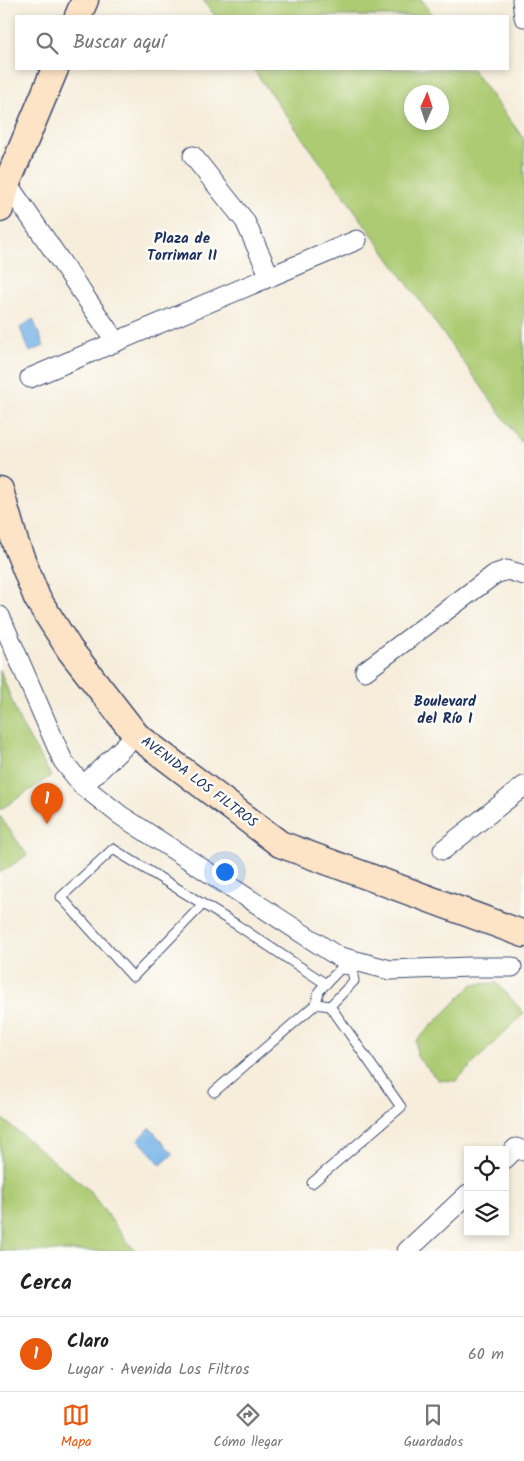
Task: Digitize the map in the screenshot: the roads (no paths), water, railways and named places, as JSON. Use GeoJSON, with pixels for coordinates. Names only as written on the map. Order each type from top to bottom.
{"type":"FeatureCollection","features":[{"type":"Feature","properties":{"kind":"main road"},"geometry":{"type":"LineString","coordinates":[[78,15],[85,0]]}},
{"type":"Feature","properties":{"kind":"main road"},"geometry":{"type":"LineString","coordinates":[[0,209],[7,183],[55,70]]}},
{"type":"Feature","properties":{"kind":"main road","name":"AVENIDA LOS FILTROS"},"geometry":{"type":"LineString","coordinates":[[0,490],[15,542],[37,598],[70,650],[136,734],[280,844],[524,934]]}},
{"type":"Feature","properties":{"kind":"street"},"geometry":{"type":"LineString","coordinates":[[522,0],[524,17]]}},
{"type":"Feature","properties":{"kind":"street"},"geometry":{"type":"LineString","coordinates":[[193,156],[246,221],[270,277]]}},
{"type":"Feature","properties":{"kind":"street"},"geometry":{"type":"LineString","coordinates":[[7,183],[116,342]]}},
{"type":"Feature","properties":{"kind":"street"},"geometry":{"type":"LineString","coordinates":[[30,378],[357,240]]}},
{"type":"Feature","properties":{"kind":"street"},"geometry":{"type":"LineString","coordinates":[[364,671],[495,574],[506,570],[524,575]]}},
{"type":"Feature","properties":{"kind":"street"},"geometry":{"type":"LineString","coordinates":[[0,616],[63,760],[83,786],[120,814],[355,966],[390,970],[470,966],[512,967]]}},
{"type":"Feature","properties":{"kind":"street"},"geometry":{"type":"LineString","coordinates":[[83,786],[136,734]]}},
{"type":"Feature","properties":{"kind":"street"},"geometry":{"type":"LineString","coordinates":[[444,850],[524,786]]}},
{"type":"Feature","properties":{"kind":"street"},"geometry":{"type":"LineString","coordinates":[[509,1155],[516,1148],[524,1151]]}},
{"type":"Feature","properties":{"kind":"street"},"geometry":{"type":"LineString","coordinates":[[407,1251],[464,1198]]}},
{"type":"Feature","properties":{"kind":"lane"},"geometry":{"type":"LineString","coordinates":[[202,905],[133,977],[61,897],[114,850],[237,925],[326,984]]}},
{"type":"Feature","properties":{"kind":"lane"},"geometry":{"type":"LineString","coordinates":[[214,1092],[316,1004],[319,992],[340,969],[355,966],[354,981],[330,1006]]}},
{"type":"Feature","properties":{"kind":"lane"},"geometry":{"type":"LineString","coordinates":[[312,1183],[401,1107],[330,1006],[316,1004]]}},
{"type":"Feature","properties":{"kind":"water"},"geometry":{"type":"Polygon","coordinates":[[[33,319],[44,346],[30,352],[20,328],[33,319]]]}},
{"type":"Feature","properties":{"kind":"water"},"geometry":{"type":"Polygon","coordinates":[[[150,1128],[173,1154],[161,1165],[138,1139],[150,1128]]]}},
{"type":"Feature","properties":{"kind":"place","name":"Claro"},"geometry":{"type":"Point","coordinates":[47,824]}},
{"type":"Feature","properties":{"kind":"district","name":"Plaza de Torrimar II"},"geometry":{"type":"Point","coordinates":[182,248]}},
{"type":"Feature","properties":{"kind":"district","name":"Boulevard del Río I"},"geometry":{"type":"Point","coordinates":[445,710]}}]}
